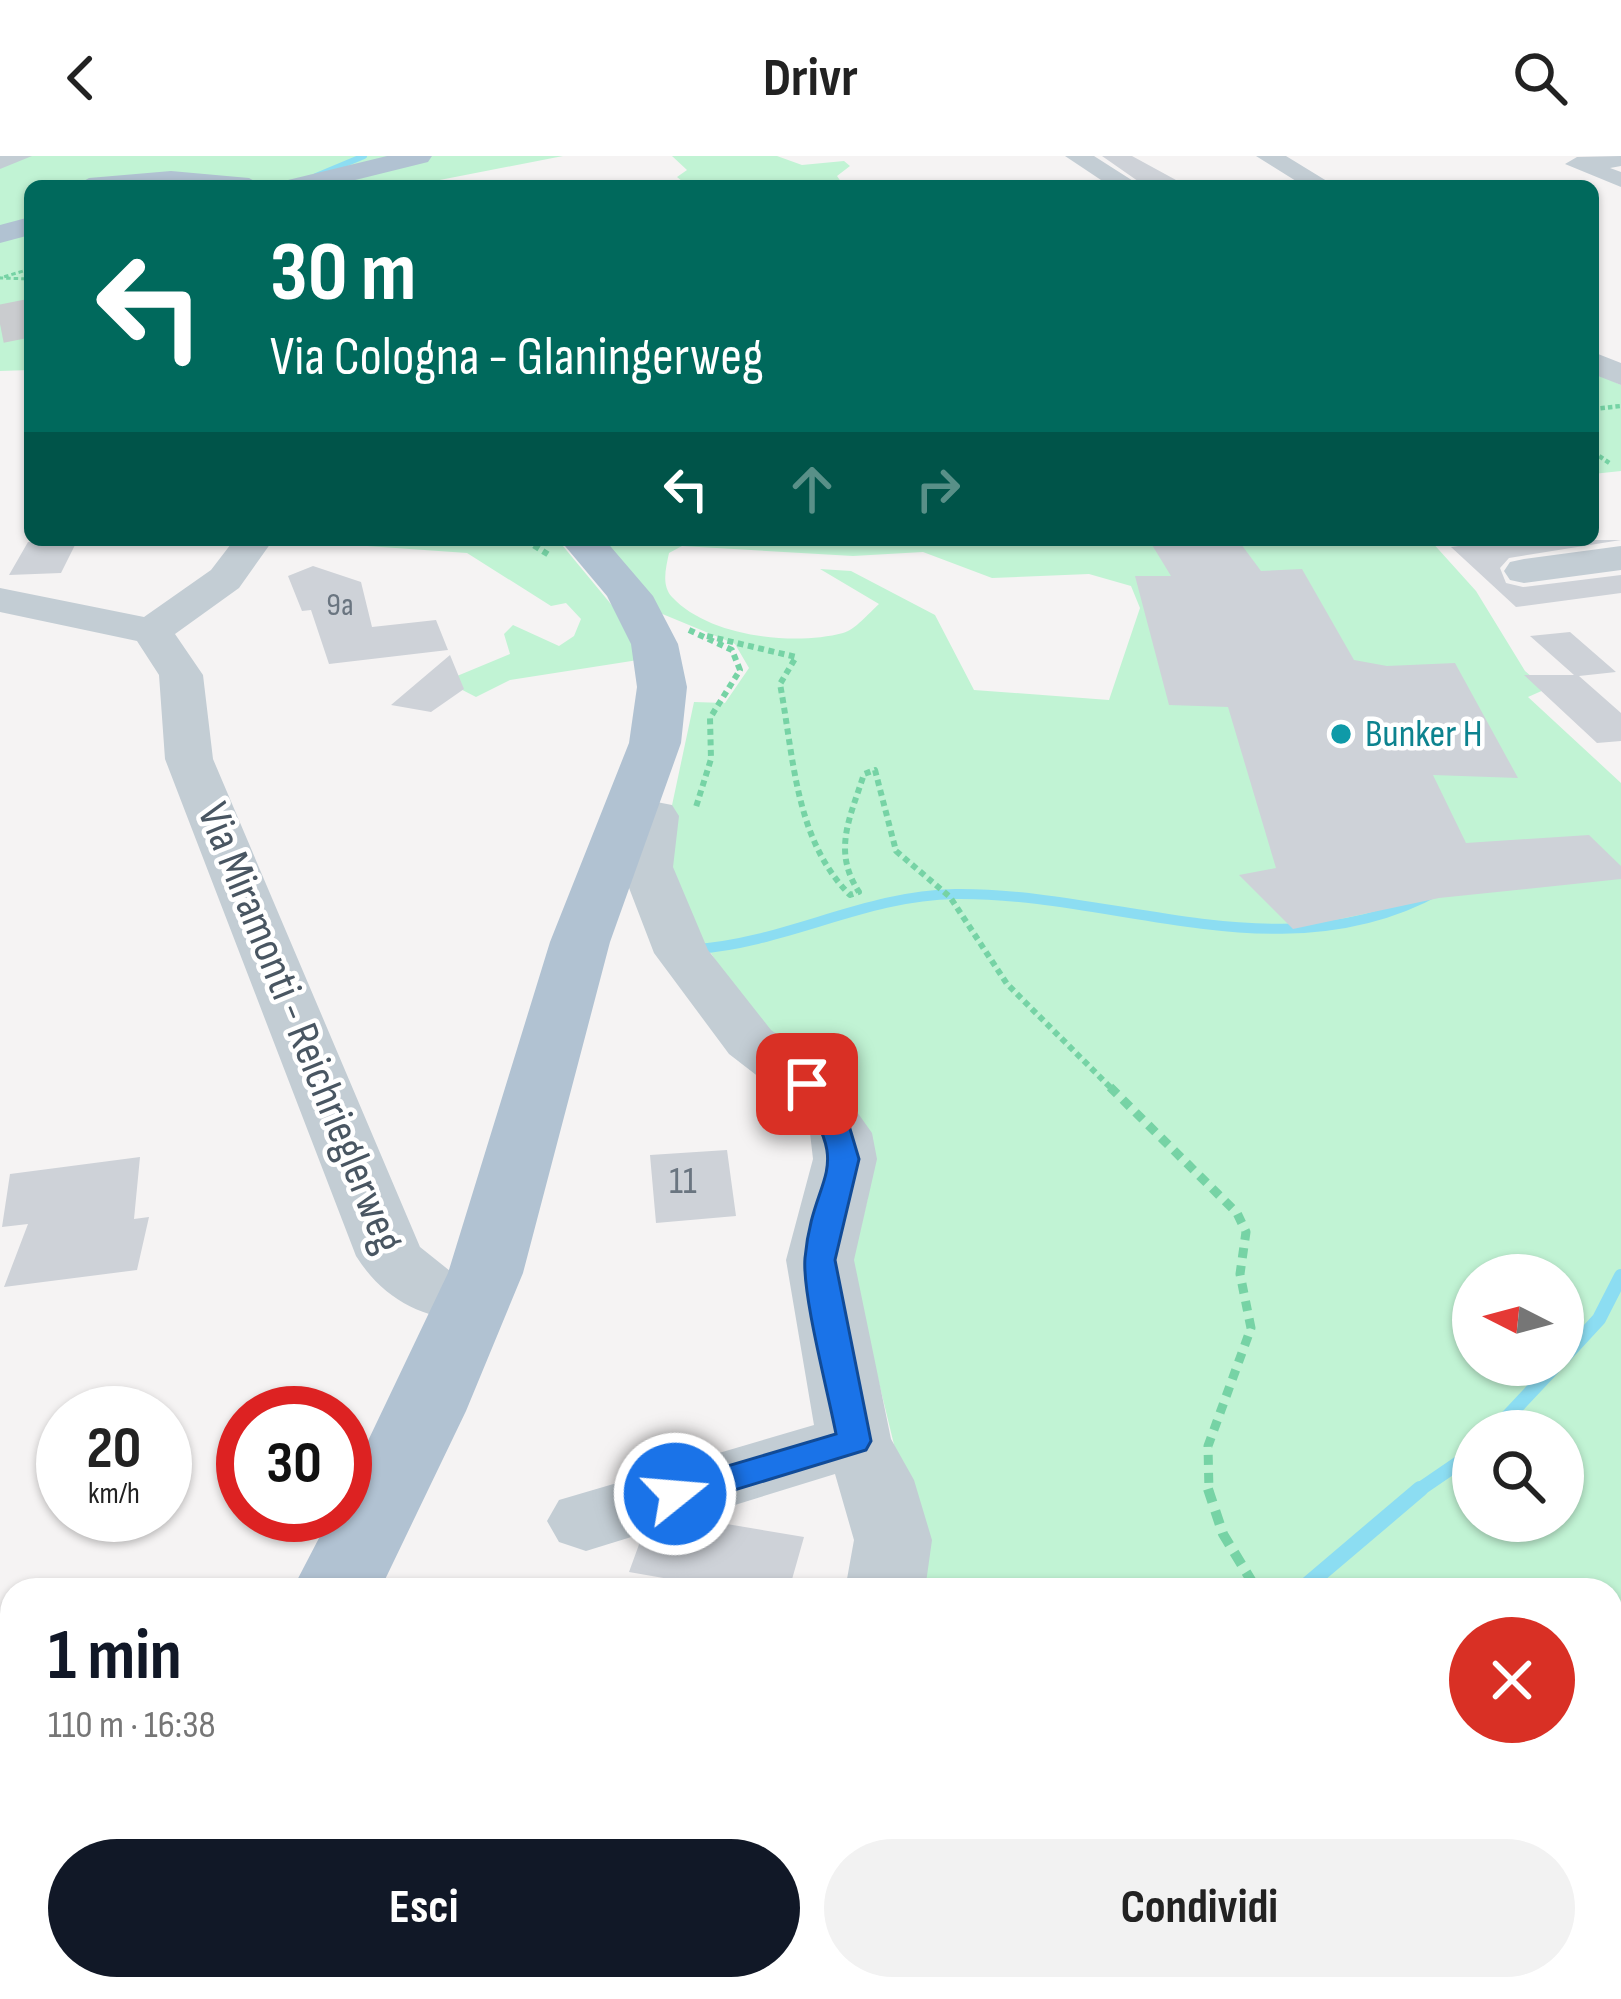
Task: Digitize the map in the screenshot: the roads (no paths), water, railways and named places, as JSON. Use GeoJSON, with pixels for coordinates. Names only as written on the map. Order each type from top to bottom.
{"type":"FeatureCollection","features":[{"type":"Feature","properties":{"kind":"main road"},"geometry":{"type":"LineString","coordinates":[[322,180],[419,156]]}},
{"type":"Feature","properties":{"kind":"main road"},"geometry":{"type":"LineString","coordinates":[[342,1578],[476,1297],[524,1154],[593,902],[653,752],[662,691],[660,660],[622,582],[567,549]]}},
{"type":"Feature","properties":{"kind":"street"},"geometry":{"type":"LineString","coordinates":[[0,162],[20,156]]}},
{"type":"Feature","properties":{"kind":"street"},"geometry":{"type":"LineString","coordinates":[[1077,156],[1118,180]]}},
{"type":"Feature","properties":{"kind":"street"},"geometry":{"type":"LineString","coordinates":[[1268,156],[1311,180]]}},
{"type":"Feature","properties":{"kind":"street"},"geometry":{"type":"LineString","coordinates":[[1621,159],[1577,164],[1621,180]]}},
{"type":"Feature","properties":{"kind":"street"},"geometry":{"type":"LineString","coordinates":[[0,600],[152,631],[225,579],[250,546]]}},
{"type":"Feature","properties":{"kind":"street"},"geometry":{"type":"LineString","coordinates":[[1524,571],[1621,558]]}},
{"type":"Feature","properties":{"kind":"street","name":"Via Miramonti - Reichrieglerweg"},"geometry":{"type":"LineString","coordinates":[[152,631],[181,675],[189,758],[389,1256],[413,1285],[430,1293],[476,1297]]}},
{"type":"Feature","properties":{"kind":"street"},"geometry":{"type":"LineString","coordinates":[[631,812],[654,816],[647,867],[682,953],[750,1042],[819,1097],[841,1133],[845,1159],[820,1260],[854,1441],[876,1480],[893,1540],[887,1578]]}},
{"type":"Feature","properties":{"kind":"street"},"geometry":{"type":"LineString","coordinates":[[586,1521],[854,1441]]}},
{"type":"Feature","properties":{"kind":"waterway"},"geometry":{"type":"LineString","coordinates":[[316,176],[364,156]]}},
{"type":"Feature","properties":{"kind":"waterway"},"geometry":{"type":"LineString","coordinates":[[696,949],[762,938],[922,896],[1016,897],[1261,929],[1321,927],[1381,915],[1439,890]]}},
{"type":"Feature","properties":{"kind":"waterway"},"geometry":{"type":"LineString","coordinates":[[1584,1335],[1599,1319],[1621,1276]]}},
{"type":"Feature","properties":{"kind":"waterway"},"geometry":{"type":"LineString","coordinates":[[1514,1410],[1536,1386]]}},
{"type":"Feature","properties":{"kind":"waterway"},"geometry":{"type":"LineString","coordinates":[[1418,1490],[1452,1467]]}},
{"type":"Feature","properties":{"kind":"waterway"},"geometry":{"type":"LineString","coordinates":[[1315,1578],[1418,1490]]}},
{"type":"Feature","properties":{"kind":"tunnel"},"geometry":{"type":"LineString","coordinates":[[0,324],[24,319]]}},
{"type":"Feature","properties":{"kind":"place","name":"Bunker H"},"geometry":{"type":"Point","coordinates":[1341,734]}}]}
